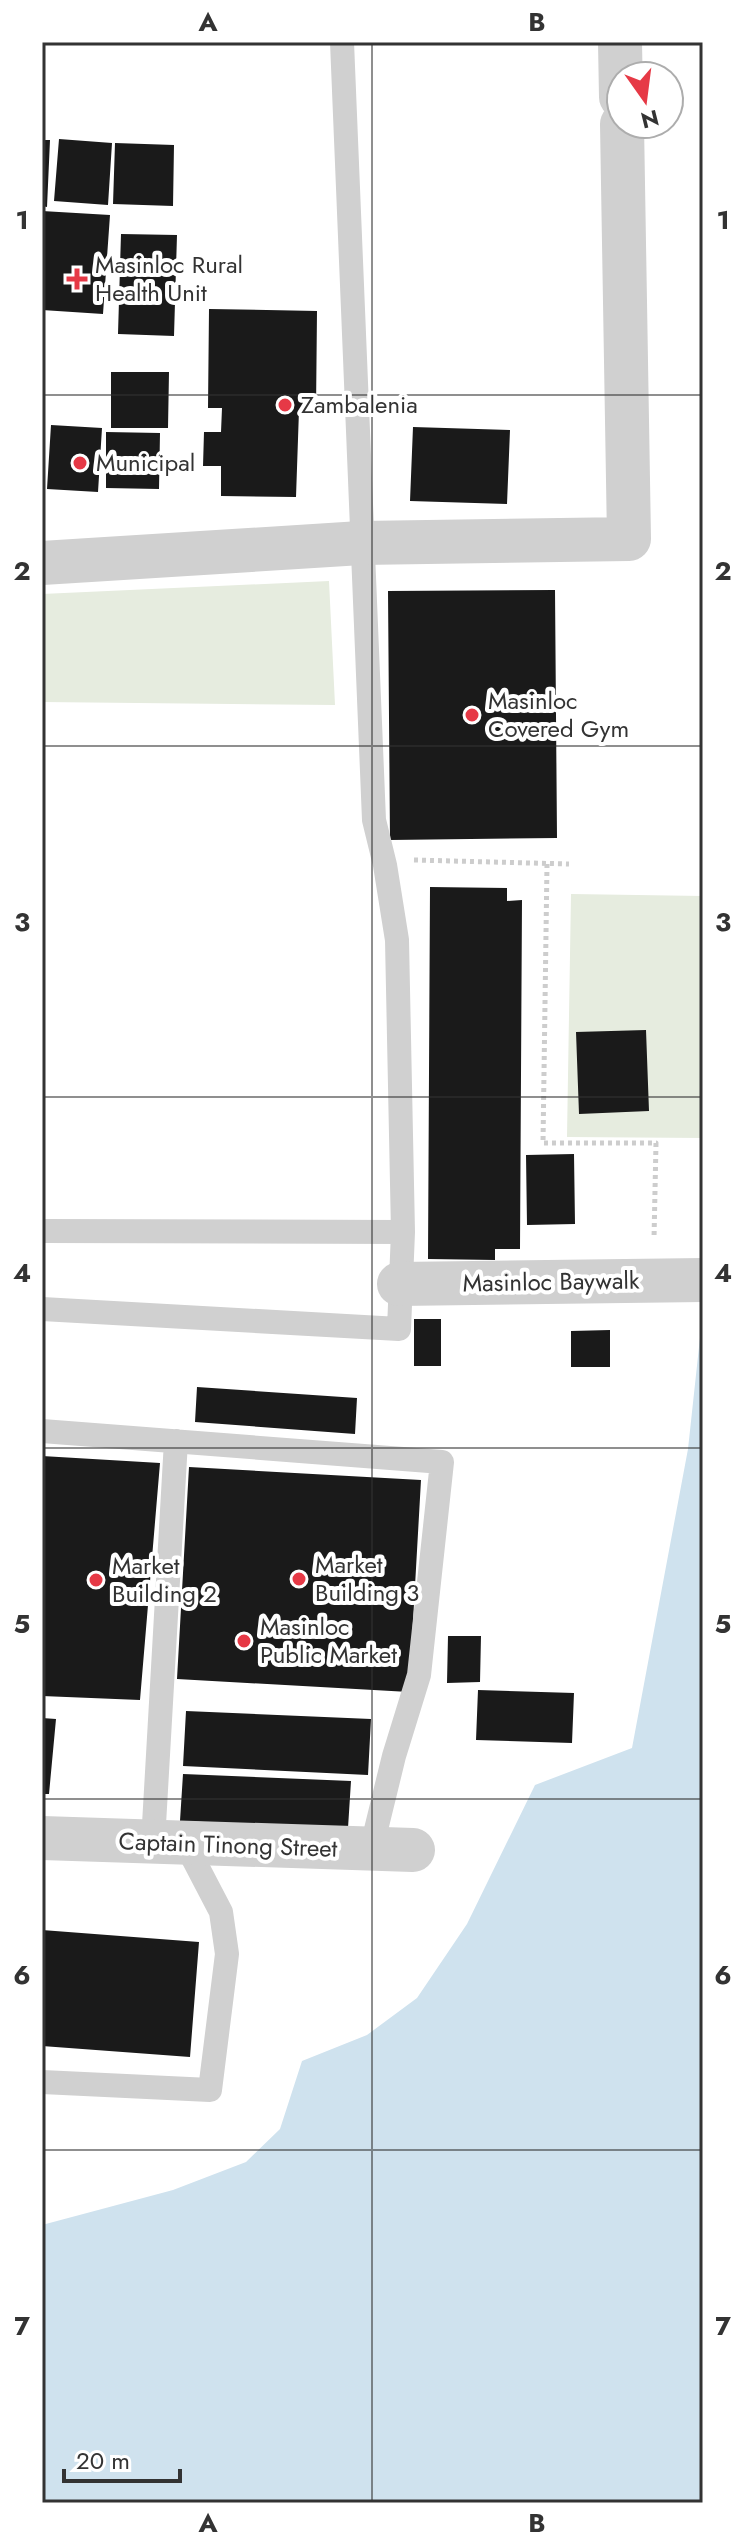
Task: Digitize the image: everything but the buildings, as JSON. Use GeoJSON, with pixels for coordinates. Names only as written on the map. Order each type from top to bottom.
{"type":"FeatureCollection","features":[{"type":"Feature","properties":{"kind":"street"},"geometry":{"type":"LineString","coordinates":[[42,563],[361,543],[629,539],[622,140]]}},
{"type":"Feature","properties":{"kind":"street","name":"Masinloc Baywalk"},"geometry":{"type":"LineString","coordinates":[[399,1284],[703,1280]]}},
{"type":"Feature","properties":{"kind":"street","name":"Captain Tinong Street"},"geometry":{"type":"LineString","coordinates":[[42,1838],[392,1850]]}},
{"type":"Feature","properties":{"kind":"lane"},"geometry":{"type":"LineString","coordinates":[[42,1309],[399,1329],[403,1232],[397,940],[374,820],[342,42]]}},
{"type":"Feature","properties":{"kind":"lane"},"geometry":{"type":"LineString","coordinates":[[42,1231],[403,1232]]}},
{"type":"Feature","properties":{"kind":"lane"},"geometry":{"type":"LineString","coordinates":[[42,1431],[442,1462],[419,1675],[394,1756],[392,1850]]}},
{"type":"Feature","properties":{"kind":"lane"},"geometry":{"type":"LineString","coordinates":[[42,2082],[210,2090],[227,1954],[221,1912],[169,1842],[176,1441]]}},
{"type":"Feature","properties":{"kind":"path"},"geometry":{"type":"LineString","coordinates":[[384,860],[569,864]]}},
{"type":"Feature","properties":{"kind":"path"},"geometry":{"type":"LineString","coordinates":[[547,864],[543,1143],[656,1143],[653,1280]]}},
{"type":"Feature","properties":{"kind":"shaded area"},"geometry":{"type":"Polygon","coordinates":[[[329,581],[335,705],[42,702],[42,594],[329,581]]]}},
{"type":"Feature","properties":{"kind":"shaded area"},"geometry":{"type":"Polygon","coordinates":[[[571,894],[703,896],[703,1138],[567,1137],[571,894]]]}},
{"type":"Feature","properties":{"kind":"water"},"geometry":{"type":"Polygon","coordinates":[[[703,1310],[703,2503],[42,2503],[42,2225],[173,2190],[246,2162],[280,2129],[302,2061],[367,2035],[417,1998],[467,1924],[535,1785],[632,1748],[688,1449],[703,1310]]]}},
{"type":"Feature","properties":{"kind":"place","name":"Masinloc Rural Health Unit"},"geometry":{"type":"Point","coordinates":[77,279]}},
{"type":"Feature","properties":{"kind":"place","name":"Zambalenia"},"geometry":{"type":"Point","coordinates":[285,405]}},
{"type":"Feature","properties":{"kind":"place","name":"Municipal"},"geometry":{"type":"Point","coordinates":[80,463]}},
{"type":"Feature","properties":{"kind":"place","name":"Masinloc Covered Gym"},"geometry":{"type":"Point","coordinates":[472,715]}},
{"type":"Feature","properties":{"kind":"place","name":"Market Building 3"},"geometry":{"type":"Point","coordinates":[299,1579]}},
{"type":"Feature","properties":{"kind":"place","name":"Market Building 2"},"geometry":{"type":"Point","coordinates":[96,1580]}},
{"type":"Feature","properties":{"kind":"place","name":"Masinloc Public Market"},"geometry":{"type":"Point","coordinates":[244,1641]}}]}
